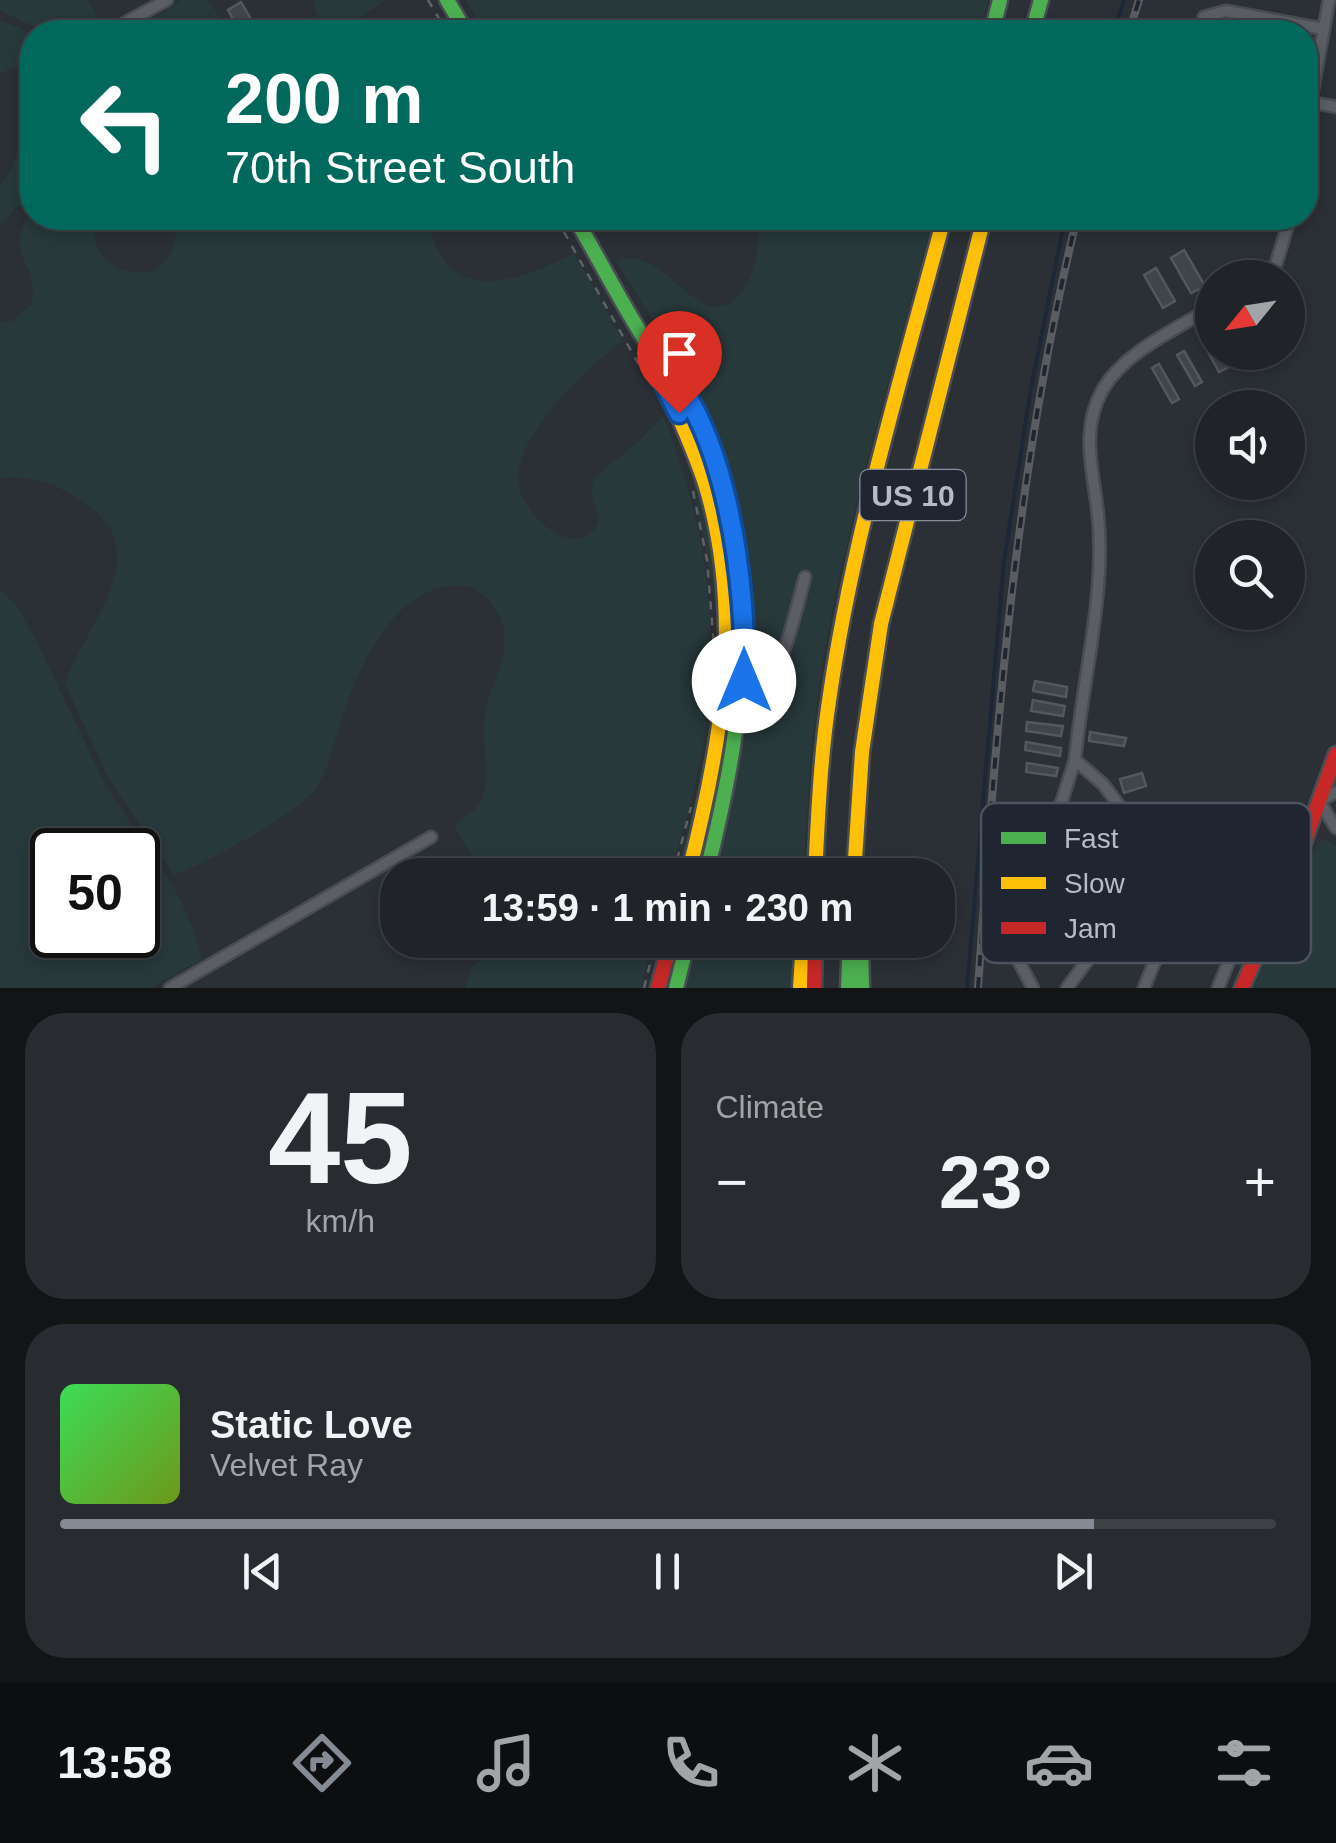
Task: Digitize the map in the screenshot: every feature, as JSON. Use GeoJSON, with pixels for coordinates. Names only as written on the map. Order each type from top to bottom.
{"type":"FeatureCollection","features":[{"type":"Feature","properties":{"kind":"main road"},"geometry":{"type":"LineString","coordinates":[[582,230],[658,359],[674,374],[718,474],[732,525],[744,614],[743,707],[732,776],[710,858]]}},
{"type":"Feature","properties":{"kind":"main road","name":"US 10"},"geometry":{"type":"LineString","coordinates":[[815,858],[822,748],[840,633],[941,230]]}},
{"type":"Feature","properties":{"kind":"main road","name":"US 10"},"geometry":{"type":"LineString","coordinates":[[858,858],[860,776],[884,611],[981,230]]}},
{"type":"Feature","properties":{"kind":"main road"},"geometry":{"type":"LineString","coordinates":[[658,359],[707,492],[727,614],[721,740],[692,858]]}},
{"type":"Feature","properties":{"kind":"main road"},"geometry":{"type":"LineString","coordinates":[[1311,821],[1336,754]]}},
{"type":"Feature","properties":{"kind":"main road"},"geometry":{"type":"LineString","coordinates":[[658,988],[666,958]]}},
{"type":"Feature","properties":{"kind":"main road"},"geometry":{"type":"LineString","coordinates":[[676,988],[684,958]]}},
{"type":"Feature","properties":{"kind":"main road"},"geometry":{"type":"LineString","coordinates":[[800,988],[802,958]]}},
{"type":"Feature","properties":{"kind":"main road"},"geometry":{"type":"LineString","coordinates":[[814,988],[815,958]]}},
{"type":"Feature","properties":{"kind":"main road"},"geometry":{"type":"LineString","coordinates":[[848,988],[849,958]]}},
{"type":"Feature","properties":{"kind":"main road"},"geometry":{"type":"LineString","coordinates":[[861,958],[862,988]]}},
{"type":"Feature","properties":{"kind":"main road"},"geometry":{"type":"LineString","coordinates":[[1242,988],[1254,963]]}},
{"type":"Feature","properties":{"kind":"street"},"geometry":{"type":"LineString","coordinates":[[130,20],[167,0]]}},
{"type":"Feature","properties":{"kind":"street"},"geometry":{"type":"LineString","coordinates":[[1318,63],[1330,0]]}},
{"type":"Feature","properties":{"kind":"street"},"geometry":{"type":"LineString","coordinates":[[1204,17],[1226,11],[1275,20]]}},
{"type":"Feature","properties":{"kind":"street"},"geometry":{"type":"LineString","coordinates":[[1318,28],[1324,29]]}},
{"type":"Feature","properties":{"kind":"street"},"geometry":{"type":"LineString","coordinates":[[1277,260],[1286,230]]}},
{"type":"Feature","properties":{"kind":"street"},"geometry":{"type":"LineString","coordinates":[[1061,803],[1075,760],[1100,545],[1088,454],[1093,413],[1117,368],[1195,318]]}},
{"type":"Feature","properties":{"kind":"street"},"geometry":{"type":"LineString","coordinates":[[743,707],[760,699],[770,685],[805,577]]}},
{"type":"Feature","properties":{"kind":"street"},"geometry":{"type":"LineString","coordinates":[[1075,760],[1104,784],[1119,803]]}},
{"type":"Feature","properties":{"kind":"street"},"geometry":{"type":"LineString","coordinates":[[1336,792],[1319,801],[1336,828]]}},
{"type":"Feature","properties":{"kind":"street"},"geometry":{"type":"LineString","coordinates":[[170,988],[431,837]]}},
{"type":"Feature","properties":{"kind":"street"},"geometry":{"type":"LineString","coordinates":[[1020,963],[1032,988]]}},
{"type":"Feature","properties":{"kind":"street"},"geometry":{"type":"LineString","coordinates":[[1066,988],[1085,963]]}},
{"type":"Feature","properties":{"kind":"street"},"geometry":{"type":"LineString","coordinates":[[1144,988],[1154,963]]}},
{"type":"Feature","properties":{"kind":"street"},"geometry":{"type":"LineString","coordinates":[[1218,988],[1228,963]]}},
{"type":"Feature","properties":{"kind":"path"},"geometry":{"type":"LineString","coordinates":[[563,230],[658,399]]}},
{"type":"Feature","properties":{"kind":"path"},"geometry":{"type":"LineString","coordinates":[[692,488],[710,581],[714,652]]}},
{"type":"Feature","properties":{"kind":"path"},"geometry":{"type":"LineString","coordinates":[[678,858],[691,807]]}},
{"type":"Feature","properties":{"kind":"path"},"geometry":{"type":"LineString","coordinates":[[644,988],[652,958]]}},
{"type":"Feature","properties":{"kind":"shaded area"},"geometry":{"type":"Polygon","coordinates":[[[0,0],[87,0],[100,20],[20,20],[0,11],[0,0]]]}},
{"type":"Feature","properties":{"kind":"shaded area"},"geometry":{"type":"Polygon","coordinates":[[[183,0],[208,0],[222,20],[147,20],[183,0]]]}},
{"type":"Feature","properties":{"kind":"shaded area"},"geometry":{"type":"Polygon","coordinates":[[[314,0],[385,0],[357,20],[318,20],[314,0]]]}},
{"type":"Feature","properties":{"kind":"shaded area"},"geometry":{"type":"Polygon","coordinates":[[[466,0],[988,0],[983,20],[478,20],[466,0]]]}},
{"type":"Feature","properties":{"kind":"shaded area"},"geometry":{"type":"Polygon","coordinates":[[[0,20],[20,29],[20,67],[0,73],[0,20]]]}},
{"type":"Feature","properties":{"kind":"shaded area"},"geometry":{"type":"Polygon","coordinates":[[[20,146],[20,205],[0,227],[0,187],[20,146]]]}},
{"type":"Feature","properties":{"kind":"shaded area"},"geometry":{"type":"Polygon","coordinates":[[[22,230],[96,230],[98,249],[110,263],[139,273],[165,262],[176,230],[432,230],[436,247],[449,266],[465,277],[484,281],[529,273],[574,253],[623,341],[592,366],[543,419],[522,457],[520,490],[527,505],[551,530],[579,539],[591,533],[599,520],[591,492],[594,478],[663,416],[691,498],[707,583],[710,626],[707,713],[701,756],[675,858],[473,858],[454,825],[477,807],[485,790],[484,724],[501,663],[504,632],[489,600],[471,587],[460,585],[427,592],[408,604],[378,639],[355,682],[324,773],[306,799],[250,837],[174,875],[160,854],[160,828],[142,828],[108,777],[65,683],[111,588],[117,564],[115,542],[104,520],[71,494],[32,479],[0,478],[0,323],[12,321],[31,305],[33,290],[21,250],[22,230]]]}},
{"type":"Feature","properties":{"kind":"shaded area"},"geometry":{"type":"Polygon","coordinates":[[[757,230],[930,230],[833,606],[816,715],[804,858],[717,858],[748,718],[760,710],[779,676],[810,575],[803,573],[776,658],[761,686],[753,691],[748,569],[729,486],[716,447],[681,371],[616,261],[635,259],[652,265],[700,301],[715,307],[730,303],[746,285],[756,261],[757,230]]]}},
{"type":"Feature","properties":{"kind":"shaded area"},"geometry":{"type":"Polygon","coordinates":[[[693,477],[717,580],[719,677],[705,774],[684,858],[680,858],[712,714],[717,648],[714,598],[693,477]]]}},
{"type":"Feature","properties":{"kind":"shaded area"},"geometry":{"type":"Polygon","coordinates":[[[0,589],[16,605],[36,640],[105,785],[134,828],[30,828],[30,958],[160,958],[160,867],[192,926],[202,959],[152,988],[0,988],[0,589]]]}},
{"type":"Feature","properties":{"kind":"shaded area"},"geometry":{"type":"Polygon","coordinates":[[[1325,839],[1336,846],[1336,988],[1246,988],[1258,963],[1311,963],[1311,858],[1325,839]]]}},
{"type":"Feature","properties":{"kind":"shaded area"},"geometry":{"type":"Polygon","coordinates":[[[482,958],[648,958],[641,988],[465,988],[472,968],[482,958]]]}},
{"type":"Feature","properties":{"kind":"shaded area"},"geometry":{"type":"Polygon","coordinates":[[[691,958],[796,958],[794,988],[683,988],[691,958]]]}},
{"type":"Feature","properties":{"kind":"building"},"geometry":{"type":"Polygon","coordinates":[[[241,2],[251,20],[233,20],[228,10],[241,2]]]}},
{"type":"Feature","properties":{"kind":"building"},"geometry":{"type":"Polygon","coordinates":[[[1184,250],[1195,269],[1195,291],[1191,293],[1171,258],[1184,250]]]}},
{"type":"Feature","properties":{"kind":"building"},"geometry":{"type":"Polygon","coordinates":[[[1156,268],[1175,301],[1163,308],[1144,275],[1156,268]]]}},
{"type":"Feature","properties":{"kind":"building"},"geometry":{"type":"Polygon","coordinates":[[[1184,351],[1202,382],[1195,386],[1177,355],[1184,351]]]}},
{"type":"Feature","properties":{"kind":"building"},"geometry":{"type":"Polygon","coordinates":[[[1159,364],[1179,399],[1172,403],[1152,368],[1159,364]]]}},
{"type":"Feature","properties":{"kind":"building"},"geometry":{"type":"Polygon","coordinates":[[[1035,681],[1067,687],[1066,697],[1033,691],[1035,681]]]}},
{"type":"Feature","properties":{"kind":"building"},"geometry":{"type":"Polygon","coordinates":[[[1033,700],[1065,706],[1063,716],[1031,711],[1033,700]]]}},
{"type":"Feature","properties":{"kind":"building"},"geometry":{"type":"Polygon","coordinates":[[[1027,722],[1063,726],[1061,736],[1026,731],[1027,722]]]}},
{"type":"Feature","properties":{"kind":"building"},"geometry":{"type":"Polygon","coordinates":[[[1090,732],[1126,738],[1124,746],[1089,741],[1090,732]]]}},
{"type":"Feature","properties":{"kind":"building"},"geometry":{"type":"Polygon","coordinates":[[[1026,742],[1061,748],[1060,756],[1025,750],[1026,742]]]}},
{"type":"Feature","properties":{"kind":"building"},"geometry":{"type":"Polygon","coordinates":[[[1027,763],[1058,768],[1056,776],[1026,772],[1027,763]]]}},
{"type":"Feature","properties":{"kind":"building"},"geometry":{"type":"Polygon","coordinates":[[[1142,773],[1146,786],[1124,793],[1120,779],[1142,773]]]}},
{"type":"Feature","properties":{"kind":"waterway"},"geometry":{"type":"LineString","coordinates":[[1118,20],[1124,0]]}},
{"type":"Feature","properties":{"kind":"waterway"},"geometry":{"type":"LineString","coordinates":[[983,803],[1004,561],[1031,388],[1063,230]]}},
{"type":"Feature","properties":{"kind":"waterway"},"geometry":{"type":"LineString","coordinates":[[967,988],[981,826]]}},
{"type":"Feature","properties":{"kind":"railway"},"geometry":{"type":"LineString","coordinates":[[1133,20],[1139,0]]}},
{"type":"Feature","properties":{"kind":"railway"},"geometry":{"type":"LineString","coordinates":[[991,803],[1023,504],[1074,230]]}},
{"type":"Feature","properties":{"kind":"railway"},"geometry":{"type":"LineString","coordinates":[[978,988],[981,946]]}},
{"type":"Feature","properties":{"kind":"traffic: fast"},"geometry":{"type":"LineString","coordinates":[[447,0],[459,20]]}},
{"type":"Feature","properties":{"kind":"traffic: fast"},"geometry":{"type":"LineString","coordinates":[[995,20],[1000,0]]}},
{"type":"Feature","properties":{"kind":"traffic: fast"},"geometry":{"type":"LineString","coordinates":[[1035,20],[1041,0]]}},
{"type":"Feature","properties":{"kind":"traffic: fast"},"geometry":{"type":"LineString","coordinates":[[582,230],[645,340],[687,399],[713,458],[731,517],[743,634],[740,693],[710,858]]}},
{"type":"Feature","properties":{"kind":"traffic: fast"},"geometry":{"type":"LineString","coordinates":[[676,988],[684,958]]}},
{"type":"Feature","properties":{"kind":"traffic: fast"},"geometry":{"type":"LineString","coordinates":[[848,988],[849,958]]}},
{"type":"Feature","properties":{"kind":"traffic: fast"},"geometry":{"type":"LineString","coordinates":[[861,958],[862,988]]}},
{"type":"Feature","properties":{"kind":"traffic: slow"},"geometry":{"type":"LineString","coordinates":[[816,858],[825,729],[850,584],[878,462],[941,230]]}},
{"type":"Feature","properties":{"kind":"traffic: slow"},"geometry":{"type":"LineString","coordinates":[[855,858],[862,752],[881,624],[981,230]]}},
{"type":"Feature","properties":{"kind":"traffic: slow"},"geometry":{"type":"LineString","coordinates":[[658,361],[707,490],[724,587],[724,683],[710,779],[692,858]]}},
{"type":"Feature","properties":{"kind":"traffic: slow"},"geometry":{"type":"LineString","coordinates":[[800,988],[802,958]]}},
{"type":"Feature","properties":{"kind":"traffic: jam"},"geometry":{"type":"LineString","coordinates":[[1311,823],[1336,754]]}},
{"type":"Feature","properties":{"kind":"traffic: jam"},"geometry":{"type":"LineString","coordinates":[[658,988],[666,958]]}},
{"type":"Feature","properties":{"kind":"traffic: jam"},"geometry":{"type":"LineString","coordinates":[[814,988],[815,958]]}},
{"type":"Feature","properties":{"kind":"traffic: jam"},"geometry":{"type":"LineString","coordinates":[[1242,988],[1253,963]]}},
{"type":"Feature","properties":{"kind":"route"},"geometry":{"type":"LineString","coordinates":[[679,413],[663,381],[658,359],[674,374],[689,404],[728,510],[742,588],[744,681]]}}]}
